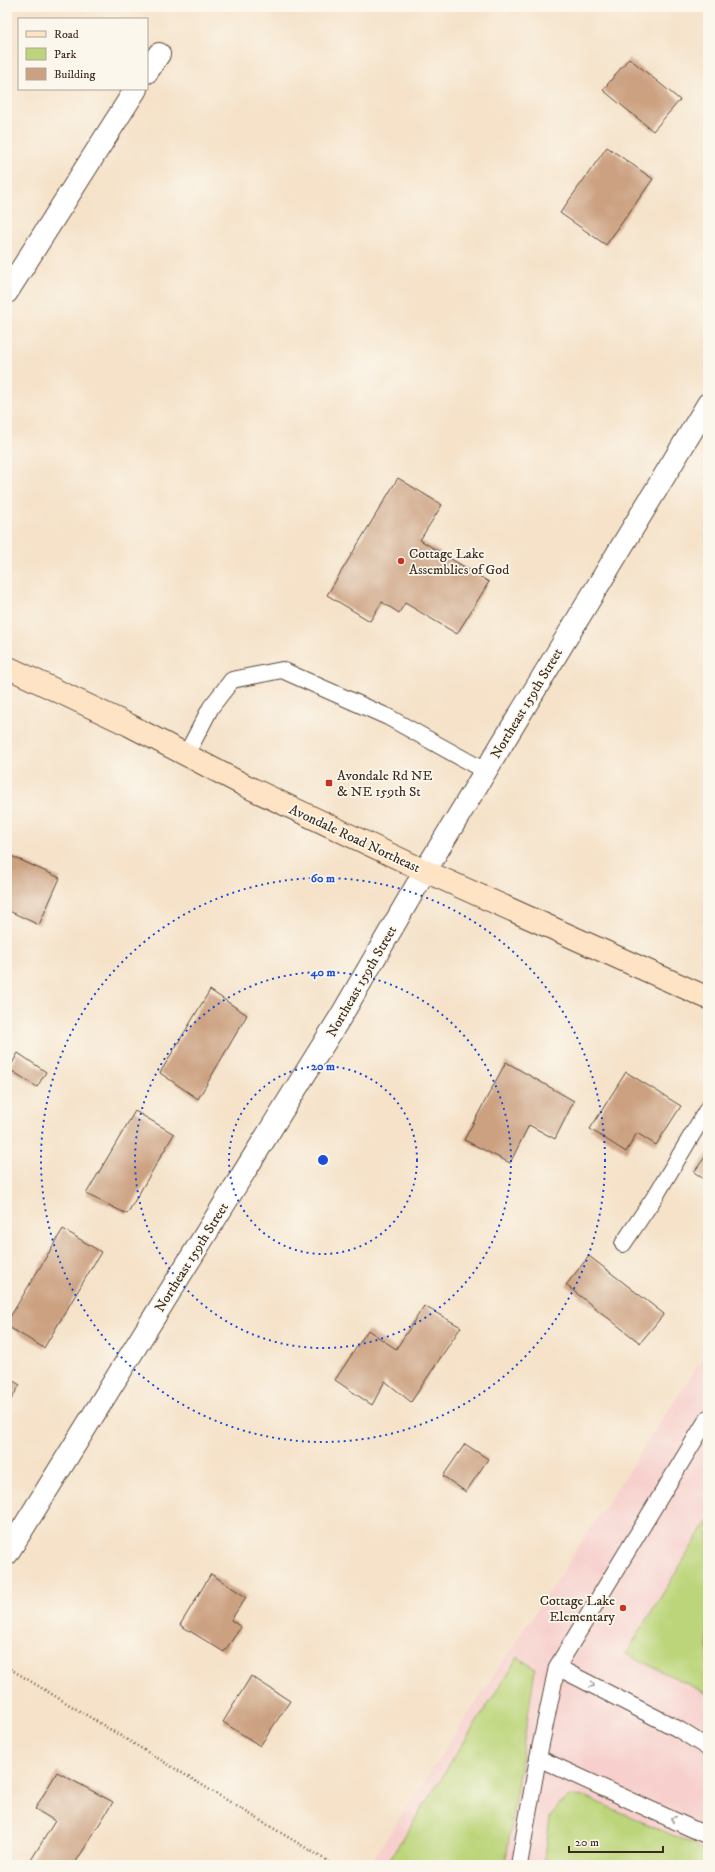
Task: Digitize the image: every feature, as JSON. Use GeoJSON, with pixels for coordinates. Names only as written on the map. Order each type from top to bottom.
{"type":"FeatureCollection","features":[{"type":"Feature","properties":{"kind":"main road","name":"Avondale Road Northeast"},"geometry":{"type":"LineString","coordinates":[[7,666],[246,786],[425,871],[708,998]]}},
{"type":"Feature","properties":{"kind":"street"},"geometry":{"type":"LineString","coordinates":[[148,70],[159,54]]}},
{"type":"Feature","properties":{"kind":"street"},"geometry":{"type":"LineString","coordinates":[[7,292],[135,90]]}},
{"type":"Feature","properties":{"kind":"street","name":"Northeast 159th Street"},"geometry":{"type":"LineString","coordinates":[[7,1554],[341,1016],[425,871],[708,404]]}},
{"type":"Feature","properties":{"kind":"lane"},"geometry":{"type":"LineString","coordinates":[[186,755],[211,707],[232,680],[282,670],[388,717],[485,771]]}},
{"type":"Feature","properties":{"kind":"lane"},"geometry":{"type":"LineString","coordinates":[[623,1244],[656,1195],[708,1108]]}},
{"type":"Feature","properties":{"kind":"lane"},"geometry":{"type":"LineString","coordinates":[[519,1865],[538,1758],[557,1667],[707,1422]]}},
{"type":"Feature","properties":{"kind":"lane"},"geometry":{"type":"LineString","coordinates":[[557,1667],[678,1729],[708,1748]]}},
{"type":"Feature","properties":{"kind":"lane"},"geometry":{"type":"LineString","coordinates":[[538,1758],[703,1832],[708,1836]]}},
{"type":"Feature","properties":{"kind":"path"},"geometry":{"type":"LineString","coordinates":[[7,1666],[334,1865]]}},
{"type":"Feature","properties":{"kind":"shaded area","name":"Cottage Lake Elementary"},"geometry":{"type":"Polygon","coordinates":[[[708,1350],[708,1865],[369,1865],[708,1350]]]}},
{"type":"Feature","properties":{"kind":"green space"},"geometry":{"type":"Polygon","coordinates":[[[708,1520],[708,1694],[626,1654],[708,1520]]]}},
{"type":"Feature","properties":{"kind":"green space"},"geometry":{"type":"Polygon","coordinates":[[[518,1657],[535,1669],[505,1865],[386,1865],[518,1657]]]}},
{"type":"Feature","properties":{"kind":"green space"},"geometry":{"type":"Polygon","coordinates":[[[571,1796],[586,1797],[695,1845],[708,1854],[708,1865],[544,1865],[550,1818],[559,1804],[571,1796]]]}},
{"type":"Feature","properties":{"kind":"building"},"geometry":{"type":"Polygon","coordinates":[[[629,58],[680,100],[653,131],[603,90],[629,58]]]}},
{"type":"Feature","properties":{"kind":"building"},"geometry":{"type":"Polygon","coordinates":[[[607,147],[653,179],[606,245],[560,213],[607,147]]]}},
{"type":"Feature","properties":{"kind":"building","name":"Cottage Lake Assemblies of God"},"geometry":{"type":"Polygon","coordinates":[[[398,478],[442,505],[420,540],[489,582],[457,634],[405,603],[399,613],[382,602],[370,621],[327,595],[398,478]]]}},
{"type":"Feature","properties":{"kind":"building"},"geometry":{"type":"Polygon","coordinates":[[[7,854],[60,878],[39,925],[7,910],[7,854]]]}},
{"type":"Feature","properties":{"kind":"building"},"geometry":{"type":"Polygon","coordinates":[[[210,990],[247,1015],[198,1099],[160,1073],[210,990]]]}},
{"type":"Feature","properties":{"kind":"building"},"geometry":{"type":"Polygon","coordinates":[[[18,1053],[46,1072],[37,1087],[9,1069],[18,1053]]]}},
{"type":"Feature","properties":{"kind":"building"},"geometry":{"type":"Polygon","coordinates":[[[506,1062],[574,1101],[555,1139],[529,1125],[510,1163],[464,1140],[506,1062]]]}},
{"type":"Feature","properties":{"kind":"building"},"geometry":{"type":"Polygon","coordinates":[[[626,1072],[681,1106],[656,1145],[637,1133],[626,1152],[590,1129],[626,1072]]]}},
{"type":"Feature","properties":{"kind":"building"},"geometry":{"type":"Polygon","coordinates":[[[135,1111],[174,1134],[127,1214],[86,1194],[135,1111]]]}},
{"type":"Feature","properties":{"kind":"building"},"geometry":{"type":"Polygon","coordinates":[[[708,1153],[708,1182],[694,1172],[708,1153]]]}},
{"type":"Feature","properties":{"kind":"building"},"geometry":{"type":"Polygon","coordinates":[[[63,1229],[101,1252],[44,1348],[7,1326],[7,1322],[63,1229]]]}},
{"type":"Feature","properties":{"kind":"building"},"geometry":{"type":"Polygon","coordinates":[[[589,1256],[664,1314],[640,1343],[566,1285],[589,1256]]]}},
{"type":"Feature","properties":{"kind":"building"},"geometry":{"type":"Polygon","coordinates":[[[424,1306],[461,1327],[411,1402],[385,1381],[372,1405],[335,1380],[368,1330],[396,1349],[424,1306]]]}},
{"type":"Feature","properties":{"kind":"building"},"geometry":{"type":"Polygon","coordinates":[[[7,1377],[20,1385],[7,1406],[7,1377]]]}},
{"type":"Feature","properties":{"kind":"building"},"geometry":{"type":"Polygon","coordinates":[[[465,1444],[488,1459],[466,1492],[443,1476],[465,1444]]]}},
{"type":"Feature","properties":{"kind":"building"},"geometry":{"type":"Polygon","coordinates":[[[211,1574],[246,1597],[231,1620],[241,1627],[224,1652],[180,1625],[211,1574]]]}},
{"type":"Feature","properties":{"kind":"building"},"geometry":{"type":"Polygon","coordinates":[[[251,1676],[290,1701],[260,1746],[223,1722],[251,1676]]]}},
{"type":"Feature","properties":{"kind":"building"},"geometry":{"type":"Polygon","coordinates":[[[57,1772],[113,1802],[74,1865],[28,1865],[55,1821],[35,1809],[57,1772]]]}},
{"type":"Feature","properties":{"kind":"place","name":"Cottage Lake Assemblies of God"},"geometry":{"type":"Point","coordinates":[401,561]}},
{"type":"Feature","properties":{"kind":"place","name":"Avondale Rd NE & NE 159th St"},"geometry":{"type":"Point","coordinates":[329,783]}},
{"type":"Feature","properties":{"kind":"place","name":"Cottage Lake Elementary"},"geometry":{"type":"Point","coordinates":[623,1608]}}]}
